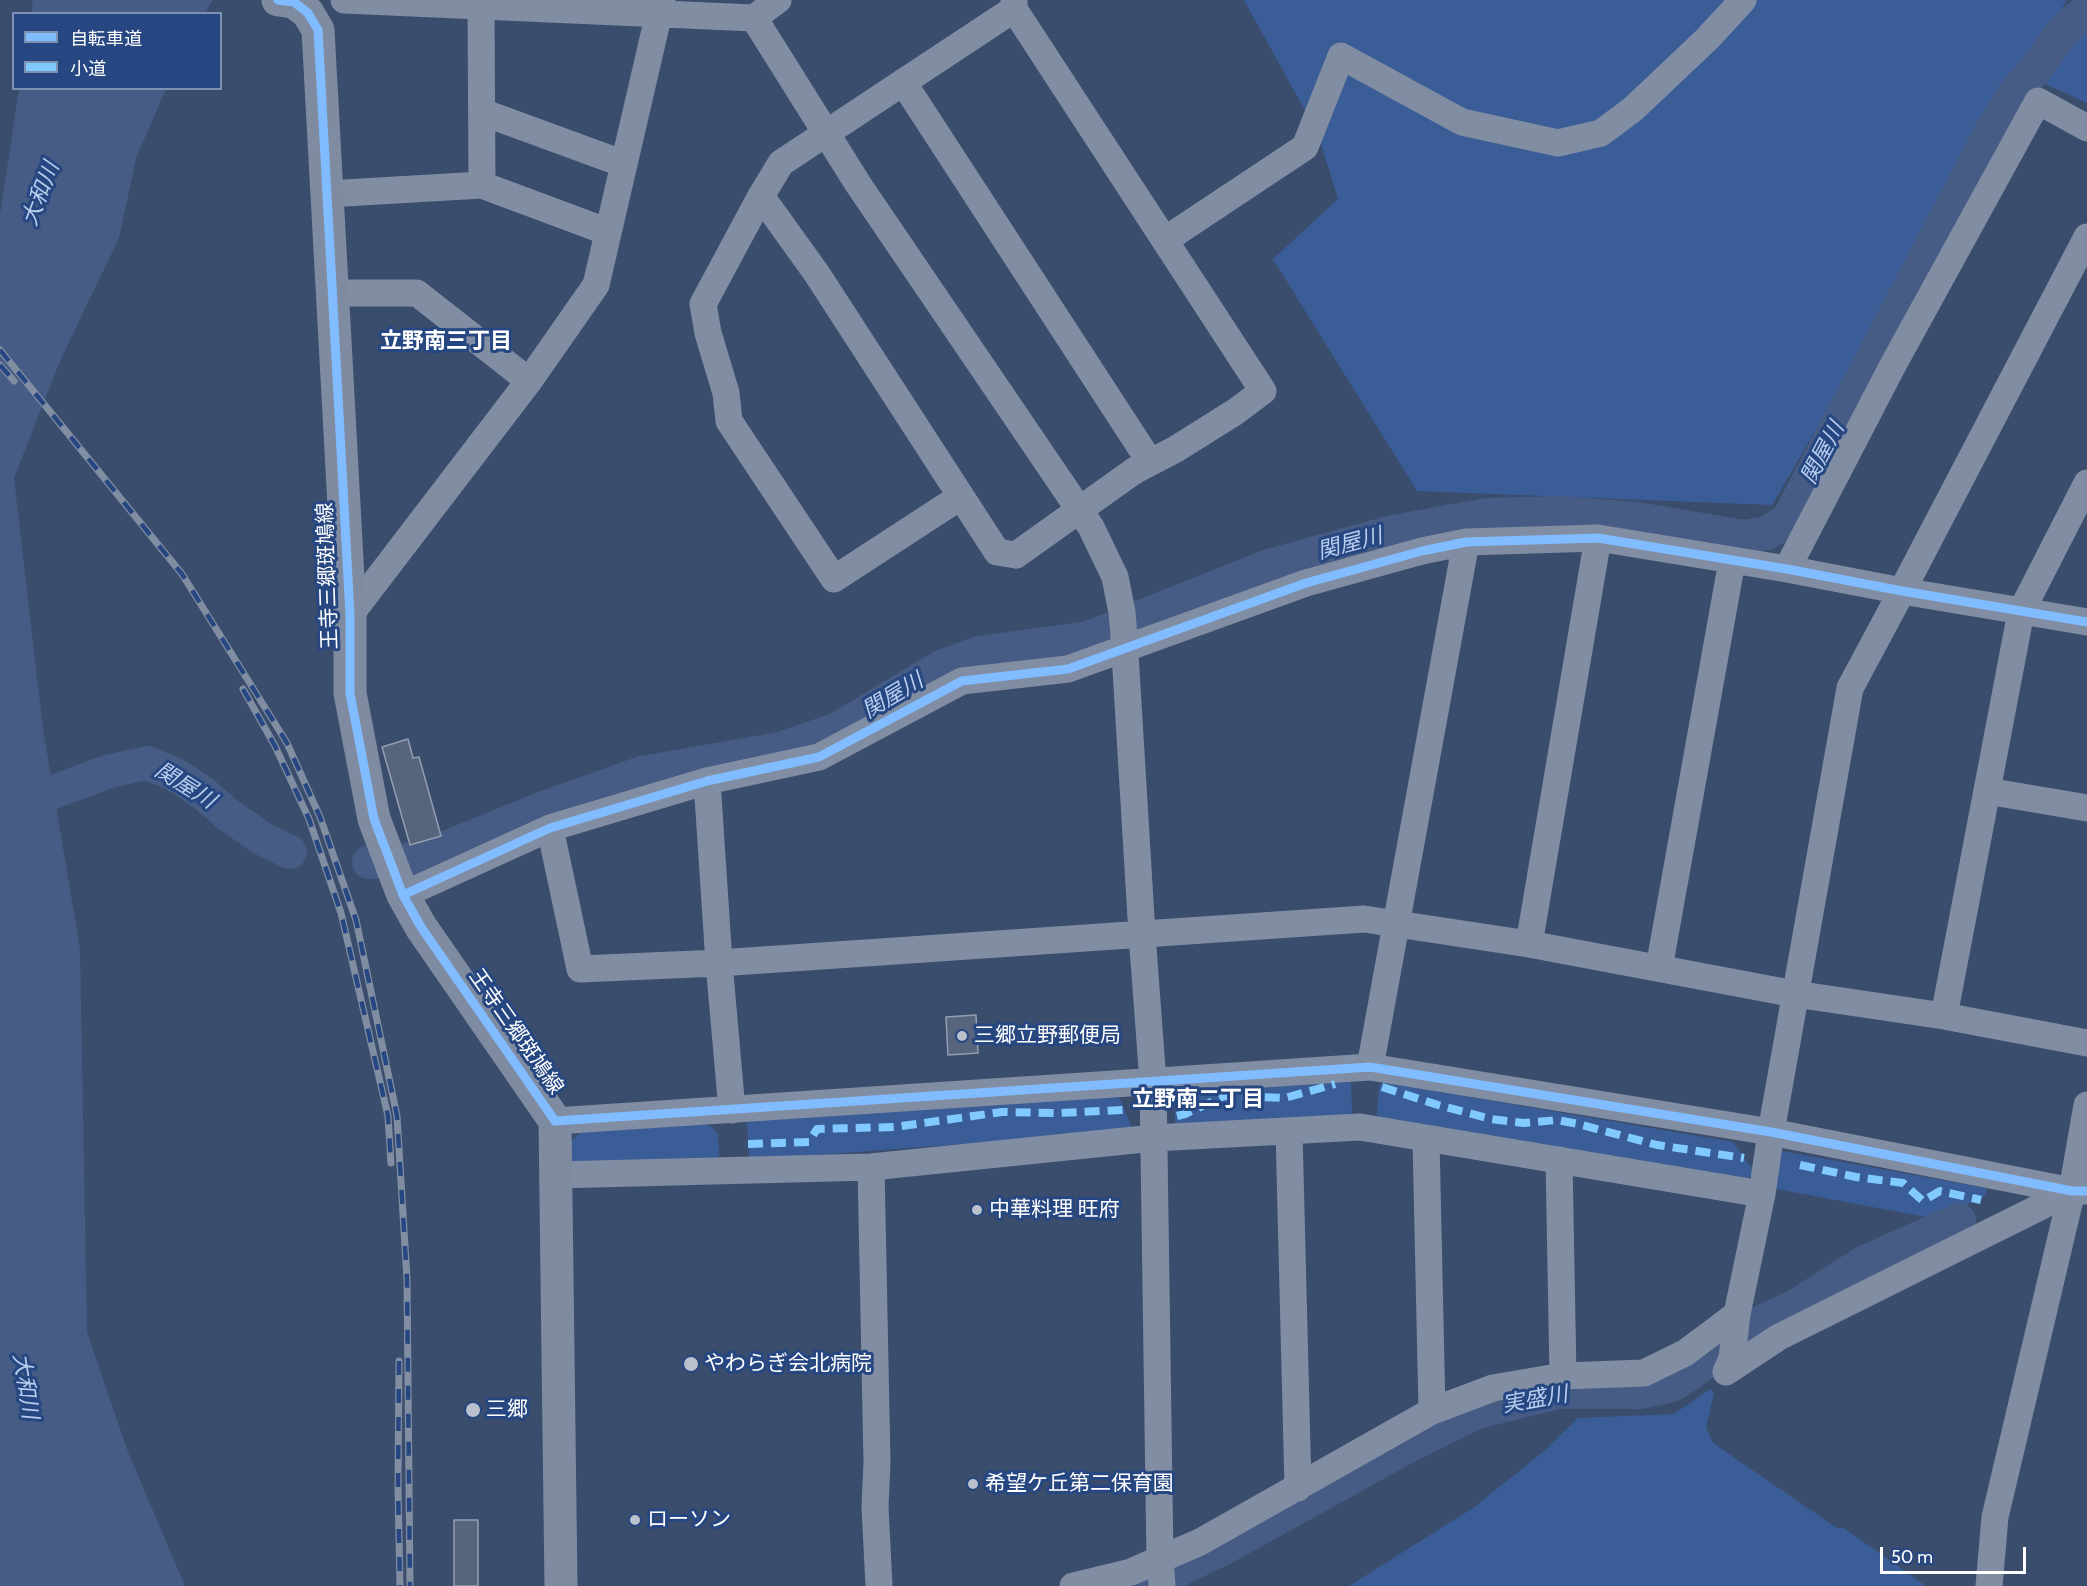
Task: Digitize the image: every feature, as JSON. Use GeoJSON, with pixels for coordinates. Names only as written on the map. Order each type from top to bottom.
{"type":"FeatureCollection","features":[{"type":"Feature","properties":{"kind":"main road","name":"王寺三郷斑鳩線"},"geometry":{"type":"LineString","coordinates":[[278,0],[317,4],[350,615],[350,693],[374,819],[395,874],[421,927],[555,1121],[561,1586]]}},
{"type":"Feature","properties":{"kind":"street"},"geometry":{"type":"LineString","coordinates":[[344,0],[481,6],[661,7],[754,18],[778,0]]}},
{"type":"Feature","properties":{"kind":"street"},"geometry":{"type":"LineString","coordinates":[[1165,240],[1305,147],[1341,56],[1462,122],[1558,143],[1601,133],[1633,109],[1707,39],[1743,0]]}},
{"type":"Feature","properties":{"kind":"street"},"geometry":{"type":"LineString","coordinates":[[761,196],[817,274],[960,497],[998,552],[1016,555],[1142,466],[1176,449],[1235,412],[1263,391],[1014,5],[781,163],[761,196],[703,304],[708,333],[726,393],[729,421],[834,579],[960,497]]}},
{"type":"Feature","properties":{"kind":"street"},"geometry":{"type":"LineString","coordinates":[[481,6],[482,185]]}},
{"type":"Feature","properties":{"kind":"street"},"geometry":{"type":"LineString","coordinates":[[350,615],[529,381],[596,285],[661,7]]}},
{"type":"Feature","properties":{"kind":"street"},"geometry":{"type":"LineString","coordinates":[[754,18],[826,134],[1091,527],[1115,577],[1123,632],[1153,1082],[1161,1572]]}},
{"type":"Feature","properties":{"kind":"street"},"geometry":{"type":"LineString","coordinates":[[903,82],[1142,466]]}},
{"type":"Feature","properties":{"kind":"street"},"geometry":{"type":"LineString","coordinates":[[1787,569],[1893,365],[2038,101],[2087,128]]}},
{"type":"Feature","properties":{"kind":"street"},"geometry":{"type":"LineString","coordinates":[[482,112],[624,164]]}},
{"type":"Feature","properties":{"kind":"street"},"geometry":{"type":"LineString","coordinates":[[327,194],[482,185],[608,232]]}},
{"type":"Feature","properties":{"kind":"street"},"geometry":{"type":"LineString","coordinates":[[2080,1191],[1779,1336],[1726,1372],[1732,1358],[1736,1320],[1762,1194],[1850,688],[2087,237]]}},
{"type":"Feature","properties":{"kind":"street"},"geometry":{"type":"LineString","coordinates":[[332,294],[417,293],[529,381]]}},
{"type":"Feature","properties":{"kind":"street"},"geometry":{"type":"LineString","coordinates":[[1944,1016],[2021,612],[2087,483]]}},
{"type":"Feature","properties":{"kind":"street"},"geometry":{"type":"LineString","coordinates":[[395,874],[707,781],[819,757],[962,681],[1068,669],[1123,632],[1422,551],[1466,542],[1598,538],[2087,622]]}},
{"type":"Feature","properties":{"kind":"street"},"geometry":{"type":"LineString","coordinates":[[1529,944],[1598,538]]}},
{"type":"Feature","properties":{"kind":"street"},"geometry":{"type":"LineString","coordinates":[[1370,1067],[1466,542]]}},
{"type":"Feature","properties":{"kind":"street"},"geometry":{"type":"LineString","coordinates":[[1659,968],[1732,561]]}},
{"type":"Feature","properties":{"kind":"street"},"geometry":{"type":"LineString","coordinates":[[707,781],[719,963],[732,1110]]}},
{"type":"Feature","properties":{"kind":"street"},"geometry":{"type":"LineString","coordinates":[[1987,791],[2087,808]]}},
{"type":"Feature","properties":{"kind":"street"},"geometry":{"type":"LineString","coordinates":[[550,828],[580,969],[719,963],[1364,919],[1529,944],[1795,994],[1944,1016],[2087,1043]]}},
{"type":"Feature","properties":{"kind":"street"},"geometry":{"type":"LineString","coordinates":[[555,1121],[1370,1067],[1771,1132],[2080,1191]]}},
{"type":"Feature","properties":{"kind":"street"},"geometry":{"type":"LineString","coordinates":[[1989,1586],[1995,1517],[2080,1191],[2087,1105]]}},
{"type":"Feature","properties":{"kind":"street"},"geometry":{"type":"LineString","coordinates":[[556,1174],[871,1167],[1154,1138],[1359,1127],[1762,1194]]}},
{"type":"Feature","properties":{"kind":"street"},"geometry":{"type":"LineString","coordinates":[[1289,1131],[1298,1488]]}},
{"type":"Feature","properties":{"kind":"street"},"geometry":{"type":"LineString","coordinates":[[1426,1139],[1432,1410]]}},
{"type":"Feature","properties":{"kind":"street"},"geometry":{"type":"LineString","coordinates":[[1558,1161],[1563,1376]]}},
{"type":"Feature","properties":{"kind":"street"},"geometry":{"type":"LineString","coordinates":[[871,1167],[877,1462],[875,1507],[879,1586]]}},
{"type":"Feature","properties":{"kind":"street"},"geometry":{"type":"LineString","coordinates":[[1073,1586],[1131,1572],[1161,1572],[1200,1542],[1432,1410],[1493,1388],[1563,1376],[1644,1373],[1685,1353],[1736,1320]]}},
{"type":"Feature","properties":{"kind":"shaded area"},"geometry":{"type":"Polygon","coordinates":[[[1244,0],[2067,0],[1772,505],[1417,491],[1273,259],[1338,199],[1318,134],[1244,0]]]}},
{"type":"Feature","properties":{"kind":"shaded area"},"geometry":{"type":"Polygon","coordinates":[[[2087,3],[2087,103],[2041,82],[2087,3]]]}},
{"type":"Feature","properties":{"kind":"shaded area"},"geometry":{"type":"Polygon","coordinates":[[[1351,1082],[1352,1112],[1348,1117],[1175,1125],[1175,1101],[1181,1092],[1351,1082]]]}},
{"type":"Feature","properties":{"kind":"shaded area"},"geometry":{"type":"Polygon","coordinates":[[[1382,1082],[1733,1142],[1754,1171],[1746,1182],[1379,1119],[1377,1114],[1379,1087],[1382,1082]]]}},
{"type":"Feature","properties":{"kind":"shaded area"},"geometry":{"type":"Polygon","coordinates":[[[1116,1096],[1120,1099],[1131,1131],[752,1160],[749,1156],[747,1123],[754,1119],[1116,1096]]]}},
{"type":"Feature","properties":{"kind":"shaded area"},"geometry":{"type":"Polygon","coordinates":[[[705,1123],[718,1134],[719,1155],[715,1160],[567,1171],[569,1143],[580,1133],[591,1130],[705,1123]]]}},
{"type":"Feature","properties":{"kind":"shaded area"},"geometry":{"type":"Polygon","coordinates":[[[1781,1151],[1986,1188],[1986,1193],[1983,1197],[1936,1219],[1777,1189],[1772,1183],[1781,1151]]]}},
{"type":"Feature","properties":{"kind":"shaded area"},"geometry":{"type":"Polygon","coordinates":[[[1710,1389],[1714,1393],[1706,1427],[1713,1443],[1837,1528],[1844,1528],[1926,1586],[1349,1586],[1473,1508],[1543,1452],[1578,1418],[1674,1414],[1710,1389]]]}},
{"type":"Feature","properties":{"kind":"water"},"geometry":{"type":"Polygon","coordinates":[[[33,0],[213,0],[206,12],[31,12],[33,0]]]}},
{"type":"Feature","properties":{"kind":"water","name":"大和川"},"geometry":{"type":"Polygon","coordinates":[[[19,90],[166,90],[136,158],[119,238],[60,361],[14,478],[43,729],[80,949],[87,1332],[128,1452],[185,1586],[0,1586],[0,215],[19,90]]]}},
{"type":"Feature","properties":{"kind":"building"},"geometry":{"type":"Polygon","coordinates":[[[408,739],[413,758],[419,757],[441,836],[410,845],[382,747],[408,739]]]}},
{"type":"Feature","properties":{"kind":"building"},"geometry":{"type":"Polygon","coordinates":[[[976,1015],[978,1053],[948,1055],[946,1017],[976,1015]]]}},
{"type":"Feature","properties":{"kind":"building"},"geometry":{"type":"Polygon","coordinates":[[[454,1520],[478,1520],[478,1586],[454,1586],[454,1520]]]}},
{"type":"Feature","properties":{"kind":"waterway","name":"関屋川"},"geometry":{"type":"LineString","coordinates":[[369,862],[416,860],[544,808],[642,773],[780,749],[838,729],[941,667],[979,653],[1088,638],[1266,567],[1393,532],[1487,515],[1559,513],[1637,519],[1744,537],[1767,533],[1788,520],[1991,132],[2013,95],[2036,69],[2061,33],[2087,10]]}},
{"type":"Feature","properties":{"kind":"waterway","name":"関屋川"},"geometry":{"type":"LineString","coordinates":[[0,801],[45,795],[110,771],[147,763],[174,774],[263,839],[290,852]]}},
{"type":"Feature","properties":{"kind":"waterway","name":"実盛川"},"geometry":{"type":"LineString","coordinates":[[1145,1586],[1224,1548],[1410,1445],[1477,1412],[1558,1392],[1641,1392],[1672,1385],[1757,1324],[1796,1306],[1863,1263],[1959,1220]]}},
{"type":"Feature","properties":{"kind":"railway"},"geometry":{"type":"LineString","coordinates":[[0,350],[182,574],[287,743],[320,817],[356,920],[397,1116],[407,1279],[410,1586]]}},
{"type":"Feature","properties":{"kind":"railway"},"geometry":{"type":"LineString","coordinates":[[0,365],[14,381]]}},
{"type":"Feature","properties":{"kind":"railway"},"geometry":{"type":"LineString","coordinates":[[243,689],[275,746],[309,819],[341,913],[388,1116],[391,1163]]}},
{"type":"Feature","properties":{"kind":"railway"},"geometry":{"type":"LineString","coordinates":[[399,1361],[400,1586]]}},
{"type":"Feature","properties":{"kind":"marked path"},"geometry":{"type":"LineString","coordinates":[[1177,1116],[1224,1096],[1285,1098],[1335,1084]]}},
{"type":"Feature","properties":{"kind":"marked path"},"geometry":{"type":"LineString","coordinates":[[1382,1087],[1491,1119],[1524,1123],[1557,1120],[1657,1145],[1744,1158]]}},
{"type":"Feature","properties":{"kind":"marked path"},"geometry":{"type":"LineString","coordinates":[[748,1144],[809,1142],[817,1129],[895,1127],[1002,1112],[1059,1113],[1123,1110]]}},
{"type":"Feature","properties":{"kind":"marked path"},"geometry":{"type":"LineString","coordinates":[[1800,1165],[1856,1177],[1903,1183],[1923,1201],[1940,1191],[1981,1200]]}},
{"type":"Feature","properties":{"kind":"cycle path"},"geometry":{"type":"LineString","coordinates":[[278,0],[294,2],[308,13],[318,30],[350,615],[350,693],[374,819],[403,895],[421,927],[555,1121],[1370,1067],[1771,1132],[2072,1191],[2087,1191]]}},
{"type":"Feature","properties":{"kind":"cycle path"},"geometry":{"type":"LineString","coordinates":[[403,895],[550,828],[707,781],[819,757],[962,681],[1068,669],[1306,583],[1422,551],[1466,542],[1598,538],[2087,622]]}},
{"type":"Feature","properties":{"kind":"place","name":"三郷立野郵便局"},"geometry":{"type":"Point","coordinates":[962,1036]}},
{"type":"Feature","properties":{"kind":"place","name":"中華料理 旺府"},"geometry":{"type":"Point","coordinates":[977,1210]}},
{"type":"Feature","properties":{"kind":"place","name":"やわらぎ会北病院"},"geometry":{"type":"Point","coordinates":[691,1364]}},
{"type":"Feature","properties":{"kind":"place","name":"三郷"},"geometry":{"type":"Point","coordinates":[473,1410]}},
{"type":"Feature","properties":{"kind":"place","name":"希望ケ丘第二保育園"},"geometry":{"type":"Point","coordinates":[973,1484]}},
{"type":"Feature","properties":{"kind":"place","name":"ローソン"},"geometry":{"type":"Point","coordinates":[635,1520]}},
{"type":"Feature","properties":{"kind":"district","name":"立野南三丁目"},"geometry":{"type":"Point","coordinates":[446,342]}},
{"type":"Feature","properties":{"kind":"district","name":"立野南二丁目"},"geometry":{"type":"Point","coordinates":[1198,1100]}}]}
